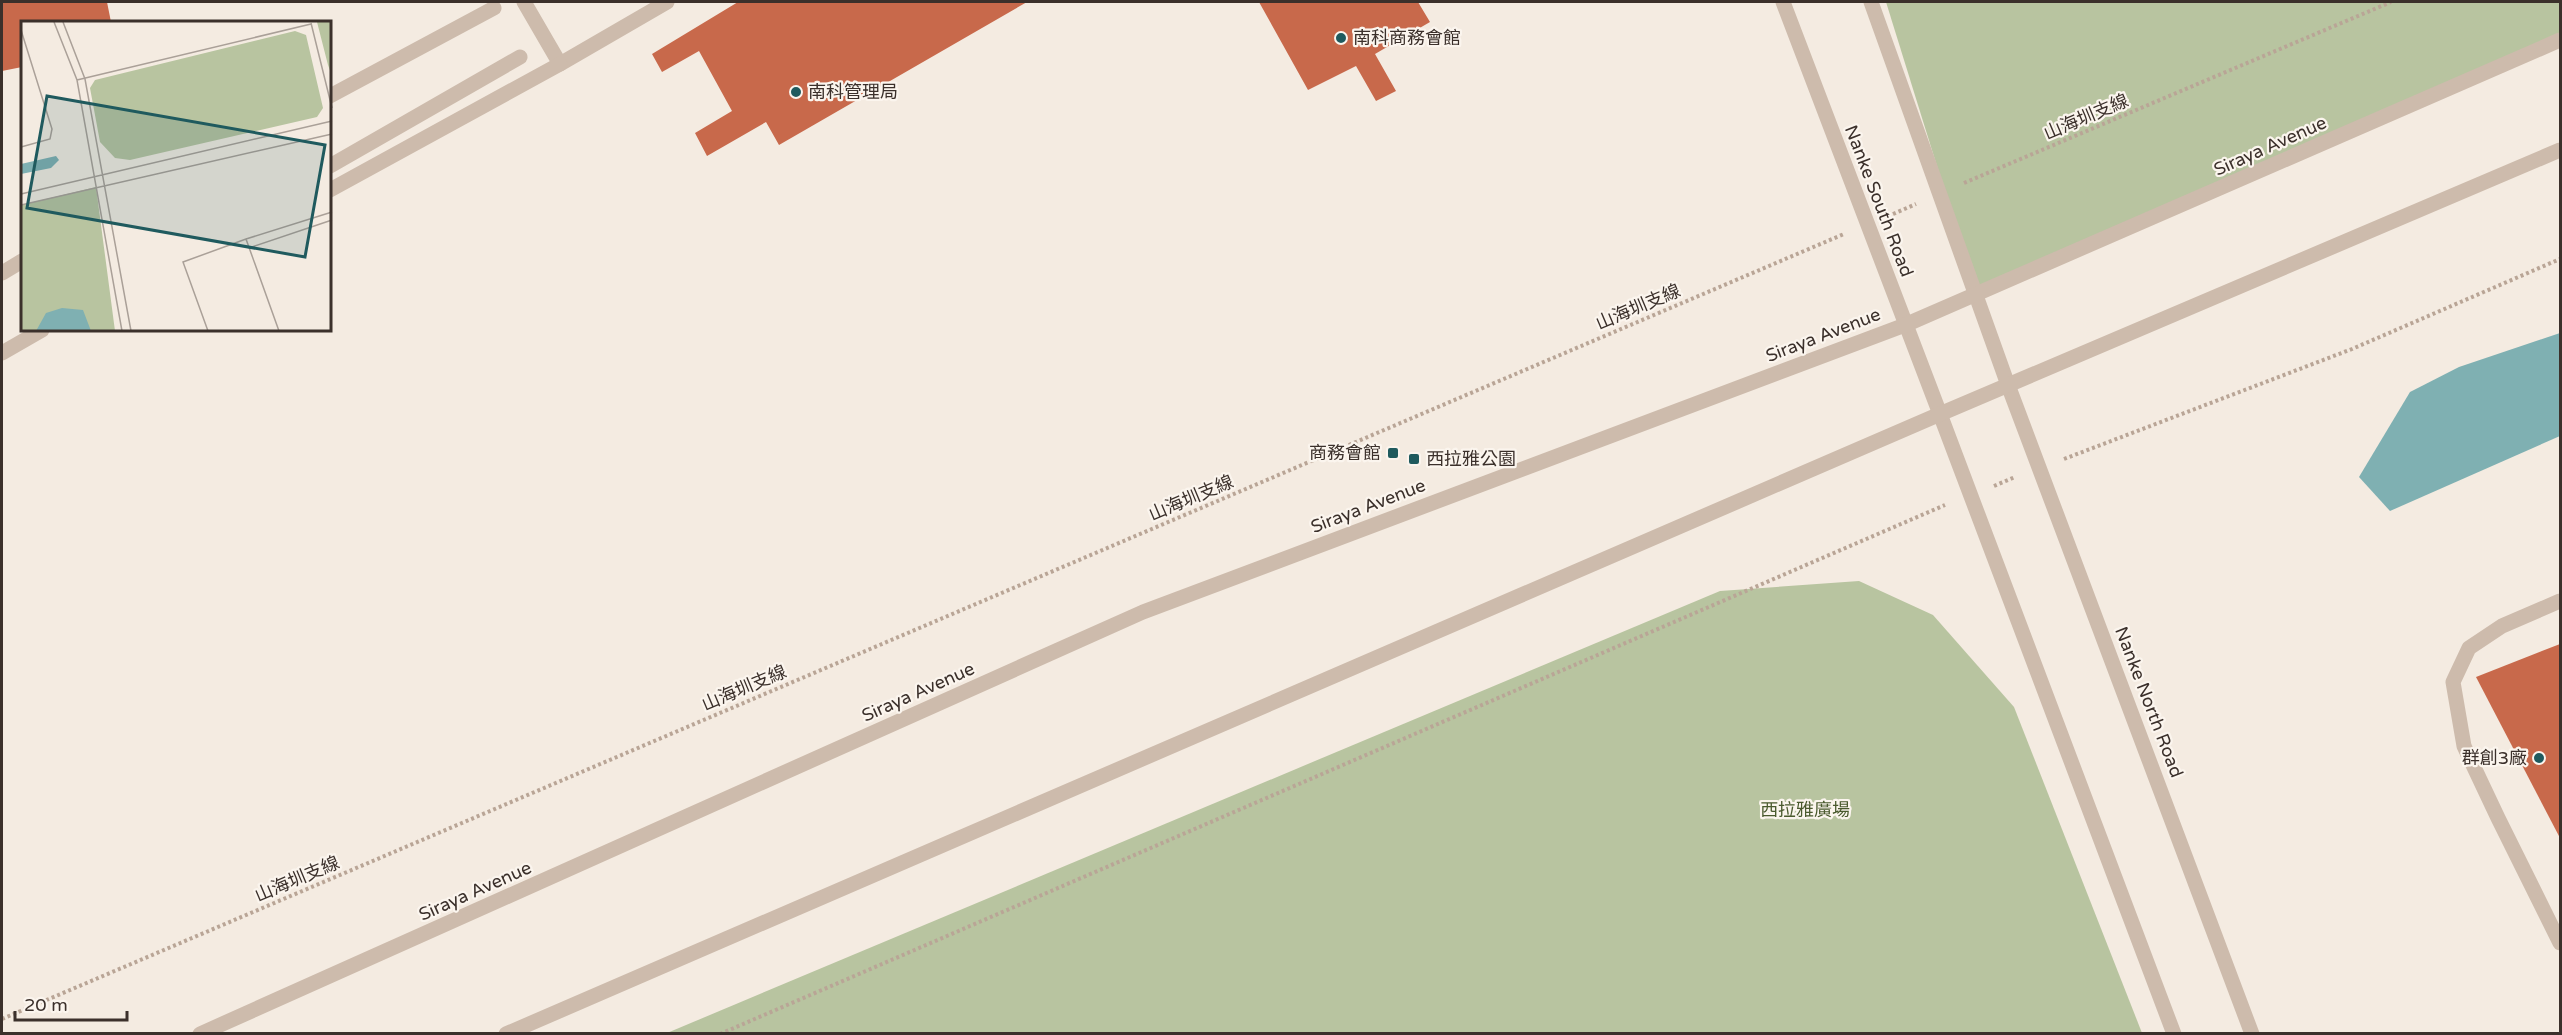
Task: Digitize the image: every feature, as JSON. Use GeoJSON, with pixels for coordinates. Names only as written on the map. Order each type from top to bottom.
{"type":"FeatureCollection","features":[{"type":"Feature","properties":{"kind":"street"},"geometry":{"type":"LineString","coordinates":[[524,2],[560,64]]}},
{"type":"Feature","properties":{"kind":"street"},"geometry":{"type":"LineString","coordinates":[[332,189],[560,64],[667,2]]}},
{"type":"Feature","properties":{"kind":"street","name":"Nanke South Road"},"geometry":{"type":"LineString","coordinates":[[1784,2],[1940,414]]}},
{"type":"Feature","properties":{"kind":"street"},"geometry":{"type":"LineString","coordinates":[[1871,2],[2008,385]]}},
{"type":"Feature","properties":{"kind":"street"},"geometry":{"type":"LineString","coordinates":[[332,95],[494,8]]}},
{"type":"Feature","properties":{"kind":"street","name":"Siraya Avenue"},"geometry":{"type":"LineString","coordinates":[[200,1034],[1143,612],[1905,325],[2560,40]]}},
{"type":"Feature","properties":{"kind":"street"},"geometry":{"type":"LineString","coordinates":[[332,165],[520,57]]}},
{"type":"Feature","properties":{"kind":"street"},"geometry":{"type":"LineString","coordinates":[[506,1034],[1940,414],[2560,150]]}},
{"type":"Feature","properties":{"kind":"street"},"geometry":{"type":"LineString","coordinates":[[2,273],[21,262]]}},
{"type":"Feature","properties":{"kind":"street"},"geometry":{"type":"LineString","coordinates":[[2,353],[39,332]]}},
{"type":"Feature","properties":{"kind":"street","name":"Nanke North Road"},"geometry":{"type":"LineString","coordinates":[[2008,385],[2252,1034]]}},
{"type":"Feature","properties":{"kind":"street"},"geometry":{"type":"LineString","coordinates":[[1940,414],[2174,1034]]}},
{"type":"Feature","properties":{"kind":"street"},"geometry":{"type":"LineString","coordinates":[[2560,601],[2502,626],[2469,648],[2453,682],[2464,746],[2560,942]]}},
{"type":"Feature","properties":{"kind":"path","name":"山海圳支線"},"geometry":{"type":"LineString","coordinates":[[1964,184],[2391,2]]}},
{"type":"Feature","properties":{"kind":"path"},"geometry":{"type":"LineString","coordinates":[[1887,216],[1920,202]]}},
{"type":"Feature","properties":{"kind":"path","name":"山海圳支線"},"geometry":{"type":"LineString","coordinates":[[2,1019],[1854,230]]}},
{"type":"Feature","properties":{"kind":"path"},"geometry":{"type":"LineString","coordinates":[[720,1034],[1969,495],[2352,349],[2560,259]]}},
{"type":"Feature","properties":{"kind":"green space"},"geometry":{"type":"Polygon","coordinates":[[[1886,2],[2560,2],[2560,46],[1977,295],[1886,2]]]}},
{"type":"Feature","properties":{"kind":"green space","name":"西拉雅廣場"},"geometry":{"type":"Polygon","coordinates":[[[1859,581],[1933,615],[2014,707],[2142,1033],[667,1033],[1720,591],[1859,581]]]}},
{"type":"Feature","properties":{"kind":"water"},"geometry":{"type":"Polygon","coordinates":[[[2560,333],[2560,436],[2390,511],[2359,477],[2410,392],[2459,367],[2560,333]]]}},
{"type":"Feature","properties":{"kind":"building"},"geometry":{"type":"Polygon","coordinates":[[[2,2],[107,2],[111,21],[21,21],[21,67],[2,71],[2,2]]]}},
{"type":"Feature","properties":{"kind":"building","name":"南科管理局"},"geometry":{"type":"Polygon","coordinates":[[[738,2],[1027,2],[779,145],[766,122],[707,156],[695,133],[732,111],[699,51],[662,72],[652,54],[738,2]]]}},
{"type":"Feature","properties":{"kind":"building","name":"南科商務會館"},"geometry":{"type":"Polygon","coordinates":[[[1259,2],[1418,2],[1430,22],[1375,54],[1396,91],[1376,101],[1356,66],[1308,90],[1259,2]]]}},
{"type":"Feature","properties":{"kind":"building","name":"群創3廠"},"geometry":{"type":"Polygon","coordinates":[[[2560,644],[2560,838],[2476,677],[2560,644]]]}},
{"type":"Feature","properties":{"kind":"place","name":"南科商務會館"},"geometry":{"type":"Point","coordinates":[1341,38]}},
{"type":"Feature","properties":{"kind":"place","name":"南科管理局"},"geometry":{"type":"Point","coordinates":[796,92]}},
{"type":"Feature","properties":{"kind":"place","name":"商務會館"},"geometry":{"type":"Point","coordinates":[1393,453]}},
{"type":"Feature","properties":{"kind":"place","name":"西拉雅公園"},"geometry":{"type":"Point","coordinates":[1414,459]}},
{"type":"Feature","properties":{"kind":"place","name":"群創3廠"},"geometry":{"type":"Point","coordinates":[2539,758]}}]}
